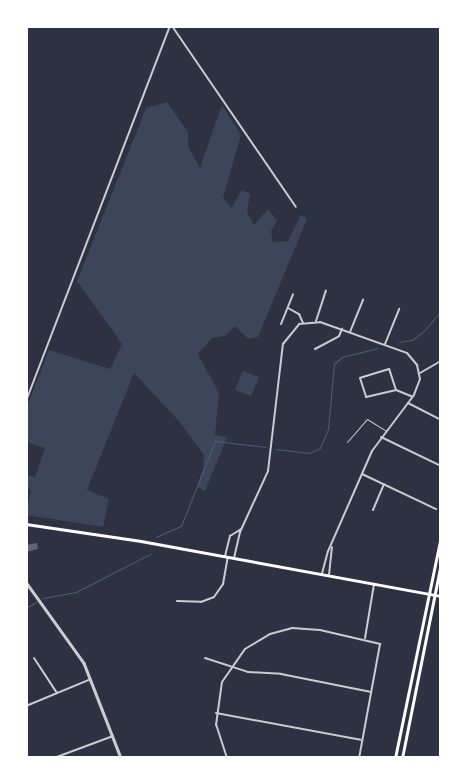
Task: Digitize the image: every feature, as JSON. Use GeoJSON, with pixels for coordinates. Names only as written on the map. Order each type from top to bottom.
{"type":"FeatureCollection","features":[{"type":"Feature","properties":{"kind":"main road"},"geometry":{"type":"LineString","coordinates":[[26,524],[234,558],[441,596]]}},
{"type":"Feature","properties":{"kind":"main road"},"geometry":{"type":"LineString","coordinates":[[395,758],[426,593],[441,535]]}},
{"type":"Feature","properties":{"kind":"main road"},"geometry":{"type":"LineString","coordinates":[[402,758],[441,562]]}},
{"type":"Feature","properties":{"kind":"street"},"geometry":{"type":"LineString","coordinates":[[171,26],[296,207]]}},
{"type":"Feature","properties":{"kind":"street"},"geometry":{"type":"LineString","coordinates":[[26,400],[171,26]]}},
{"type":"Feature","properties":{"kind":"street"},"geometry":{"type":"LineString","coordinates":[[316,321],[326,291]]}},
{"type":"Feature","properties":{"kind":"street"},"geometry":{"type":"LineString","coordinates":[[281,324],[293,294]]}},
{"type":"Feature","properties":{"kind":"street"},"geometry":{"type":"LineString","coordinates":[[350,332],[363,300]]}},
{"type":"Feature","properties":{"kind":"street"},"geometry":{"type":"LineString","coordinates":[[288,308],[299,314],[303,323]]}},
{"type":"Feature","properties":{"kind":"street"},"geometry":{"type":"LineString","coordinates":[[385,344],[399,309]]}},
{"type":"Feature","properties":{"kind":"street"},"geometry":{"type":"LineString","coordinates":[[234,558],[241,529],[268,471],[281,350],[292,330],[307,321],[316,321],[407,353],[420,373],[419,385],[413,397],[381,437],[362,474],[322,574]]}},
{"type":"Feature","properties":{"kind":"street"},"geometry":{"type":"LineString","coordinates":[[315,349],[339,336],[342,329]]}},
{"type":"Feature","properties":{"kind":"street"},"geometry":{"type":"LineString","coordinates":[[420,373],[440,362]]}},
{"type":"Feature","properties":{"kind":"street"},"geometry":{"type":"LineString","coordinates":[[396,390],[389,369],[360,378],[366,397],[396,390],[413,397]]}},
{"type":"Feature","properties":{"kind":"street"},"geometry":{"type":"LineString","coordinates":[[408,403],[441,420]]}},
{"type":"Feature","properties":{"kind":"street"},"geometry":{"type":"LineString","coordinates":[[381,437],[441,466]]}},
{"type":"Feature","properties":{"kind":"street"},"geometry":{"type":"LineString","coordinates":[[362,474],[436,509]]}},
{"type":"Feature","properties":{"kind":"street"},"geometry":{"type":"LineString","coordinates":[[373,510],[384,484]]}},
{"type":"Feature","properties":{"kind":"street"},"geometry":{"type":"LineString","coordinates":[[176,601],[201,602],[214,597],[223,584],[230,536],[241,529]]}},
{"type":"Feature","properties":{"kind":"street"},"geometry":{"type":"LineString","coordinates":[[329,575],[332,547]]}},
{"type":"Feature","properties":{"kind":"street"},"geometry":{"type":"LineString","coordinates":[[26,582],[80,656],[91,678],[120,758]]}},
{"type":"Feature","properties":{"kind":"street"},"geometry":{"type":"LineString","coordinates":[[365,638],[374,583]]}},
{"type":"Feature","properties":{"kind":"street"},"geometry":{"type":"LineString","coordinates":[[227,758],[218,735],[216,713],[222,682],[245,649],[281,630],[320,630],[365,638],[380,644],[359,758]]}},
{"type":"Feature","properties":{"kind":"street"},"geometry":{"type":"LineString","coordinates":[[34,658],[57,693]]}},
{"type":"Feature","properties":{"kind":"street"},"geometry":{"type":"LineString","coordinates":[[205,658],[230,668],[371,692]]}},
{"type":"Feature","properties":{"kind":"street"},"geometry":{"type":"LineString","coordinates":[[26,706],[91,678]]}},
{"type":"Feature","properties":{"kind":"street"},"geometry":{"type":"LineString","coordinates":[[216,713],[362,740]]}},
{"type":"Feature","properties":{"kind":"street"},"geometry":{"type":"LineString","coordinates":[[54,758],[113,736]]}},
{"type":"Feature","properties":{"kind":"lane"},"geometry":{"type":"LineString","coordinates":[[347,442],[367,419],[386,431]]}},
{"type":"Feature","properties":{"kind":"shaded area"},"geometry":{"type":"Polygon","coordinates":[[[167,102],[188,132],[188,146],[200,168],[222,105],[241,135],[223,197],[231,208],[242,190],[250,194],[247,212],[254,225],[268,209],[277,221],[271,231],[273,242],[288,241],[301,215],[307,219],[258,337],[248,339],[235,326],[225,336],[212,338],[198,354],[219,393],[215,435],[227,437],[205,491],[197,487],[203,469],[204,455],[178,420],[134,373],[87,490],[109,499],[103,527],[26,515],[31,490],[26,487],[26,475],[35,477],[45,448],[26,442],[26,409],[49,350],[110,369],[122,344],[77,281],[146,108],[167,102]]]}},
{"type":"Feature","properties":{"kind":"shaded area"},"geometry":{"type":"Polygon","coordinates":[[[243,371],[259,377],[251,396],[235,390],[243,371]]]}},
{"type":"Feature","properties":{"kind":"building"},"geometry":{"type":"Polygon","coordinates":[[[37,543],[38,549],[26,552],[26,545],[37,543]]]}},
{"type":"Feature","properties":{"kind":"waterway"},"geometry":{"type":"LineString","coordinates":[[399,342],[412,340],[424,331],[441,311]]}},
{"type":"Feature","properties":{"kind":"waterway"},"geometry":{"type":"LineString","coordinates":[[276,449],[309,453],[320,448],[328,429],[334,364],[342,357],[378,348]]}},
{"type":"Feature","properties":{"kind":"waterway"},"geometry":{"type":"LineString","coordinates":[[156,537],[181,526],[215,441],[266,447]]}},
{"type":"Feature","properties":{"kind":"waterway"},"geometry":{"type":"LineString","coordinates":[[43,598],[76,592],[152,553]]}},
{"type":"Feature","properties":{"kind":"waterway"},"geometry":{"type":"LineString","coordinates":[[26,608],[36,602]]}}]}
